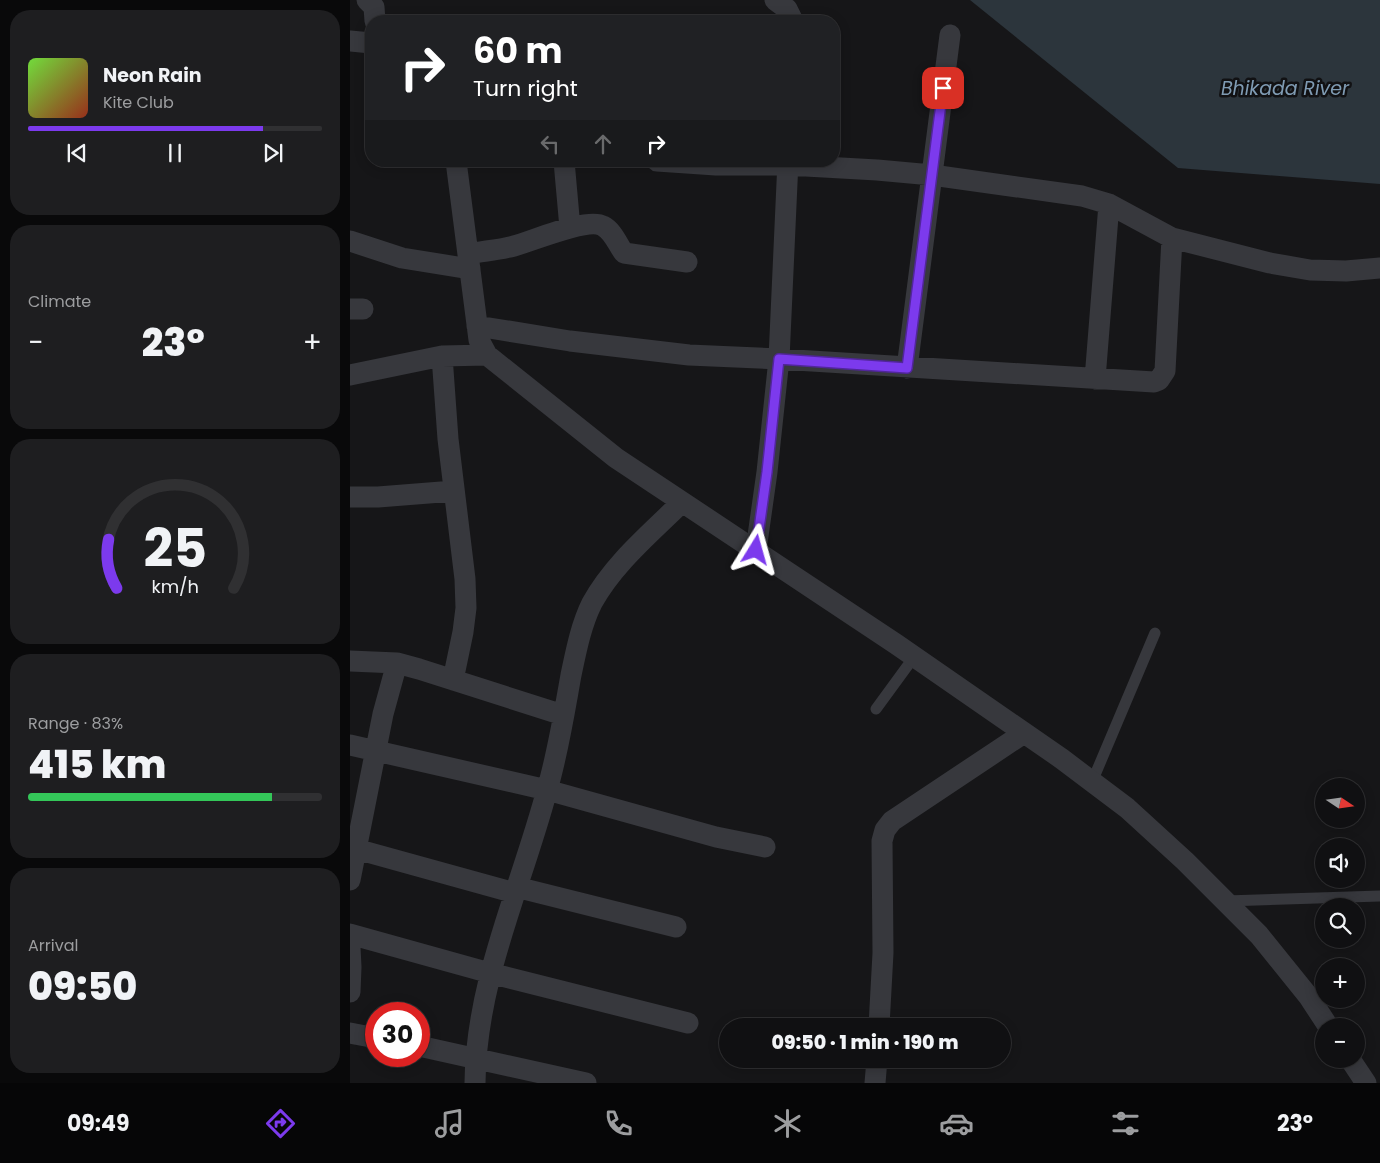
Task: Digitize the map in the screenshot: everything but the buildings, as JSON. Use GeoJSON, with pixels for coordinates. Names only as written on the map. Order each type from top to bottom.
{"type":"FeatureCollection","features":[{"type":"Feature","properties":{"kind":"street"},"geometry":{"type":"LineString","coordinates":[[368,0],[374,7],[375,15]]}},
{"type":"Feature","properties":{"kind":"street"},"geometry":{"type":"LineString","coordinates":[[775,0],[787,9],[790,15]]}},
{"type":"Feature","properties":{"kind":"street"},"geometry":{"type":"LineString","coordinates":[[907,368],[950,35]]}},
{"type":"Feature","properties":{"kind":"street"},"geometry":{"type":"LineString","coordinates":[[350,41],[365,42]]}},
{"type":"Feature","properties":{"kind":"street"},"geometry":{"type":"LineString","coordinates":[[457,167],[479,340],[487,355],[602,447],[847,613],[896,644],[1024,733],[1127,808],[1259,935],[1309,997],[1323,1018]]}},
{"type":"Feature","properties":{"kind":"street"},"geometry":{"type":"LineString","coordinates":[[565,167],[570,228]]}},
{"type":"Feature","properties":{"kind":"street"},"geometry":{"type":"LineString","coordinates":[[756,550],[767,472],[779,359],[788,167]]}},
{"type":"Feature","properties":{"kind":"street"},"geometry":{"type":"LineString","coordinates":[[836,167],[932,175],[1082,196],[1109,204],[1172,238],[1270,264],[1310,270],[1346,271],[1380,268]]}},
{"type":"Feature","properties":{"kind":"street"},"geometry":{"type":"LineString","coordinates":[[1095,379],[1109,204]]}},
{"type":"Feature","properties":{"kind":"street"},"geometry":{"type":"LineString","coordinates":[[350,241],[402,258],[469,261],[570,228],[601,224],[607,228],[624,253],[687,262]]}},
{"type":"Feature","properties":{"kind":"street"},"geometry":{"type":"LineString","coordinates":[[477,326],[570,341],[688,355],[1154,382],[1159,380],[1165,371],[1172,238]]}},
{"type":"Feature","properties":{"kind":"street"},"geometry":{"type":"LineString","coordinates":[[350,375],[442,356],[487,355]]}},
{"type":"Feature","properties":{"kind":"street"},"geometry":{"type":"LineString","coordinates":[[442,356],[454,491],[465,579],[466,608],[453,680]]}},
{"type":"Feature","properties":{"kind":"street"},"geometry":{"type":"LineString","coordinates":[[350,497],[378,497],[454,491]]}},
{"type":"Feature","properties":{"kind":"street"},"geometry":{"type":"LineString","coordinates":[[475,1083],[476,1058],[490,972],[548,790],[579,640],[592,604],[614,570],[682,502]]}},
{"type":"Feature","properties":{"kind":"street"},"geometry":{"type":"LineString","coordinates":[[350,662],[397,663],[563,715]]}},
{"type":"Feature","properties":{"kind":"street"},"geometry":{"type":"LineString","coordinates":[[350,880],[383,714],[397,663]]}},
{"type":"Feature","properties":{"kind":"street"},"geometry":{"type":"LineString","coordinates":[[879,1018],[883,953],[882,841],[885,830],[892,821],[1024,733]]}},
{"type":"Feature","properties":{"kind":"street"},"geometry":{"type":"LineString","coordinates":[[350,746],[376,750],[548,790],[716,837],[765,847]]}},
{"type":"Feature","properties":{"kind":"street"},"geometry":{"type":"LineString","coordinates":[[356,849],[676,928]]}},
{"type":"Feature","properties":{"kind":"street"},"geometry":{"type":"LineString","coordinates":[[350,934],[688,1023]]}},
{"type":"Feature","properties":{"kind":"street"},"geometry":{"type":"LineString","coordinates":[[350,947],[352,967],[350,992]]}},
{"type":"Feature","properties":{"kind":"street"},"geometry":{"type":"LineString","coordinates":[[350,1032],[365,1035]]}},
{"type":"Feature","properties":{"kind":"street"},"geometry":{"type":"LineString","coordinates":[[430,1048],[586,1083]]}},
{"type":"Feature","properties":{"kind":"street"},"geometry":{"type":"LineString","coordinates":[[875,1083],[876,1068]]}},
{"type":"Feature","properties":{"kind":"street"},"geometry":{"type":"LineString","coordinates":[[1356,1068],[1366,1083]]}},
{"type":"Feature","properties":{"kind":"lane"},"geometry":{"type":"LineString","coordinates":[[1092,782],[1155,633]]}},
{"type":"Feature","properties":{"kind":"lane"},"geometry":{"type":"LineString","coordinates":[[876,709],[914,657]]}},
{"type":"Feature","properties":{"kind":"lane"},"geometry":{"type":"LineString","coordinates":[[1225,901],[1380,896]]}},
{"type":"Feature","properties":{"kind":"water","name":"Bhikada River"},"geometry":{"type":"Polygon","coordinates":[[[970,0],[1380,0],[1380,184],[1178,168],[970,0]]]}},
{"type":"Feature","properties":{"kind":"route"},"geometry":{"type":"LineString","coordinates":[[756,550],[767,472],[779,359],[907,368],[943,88]]}}]}
